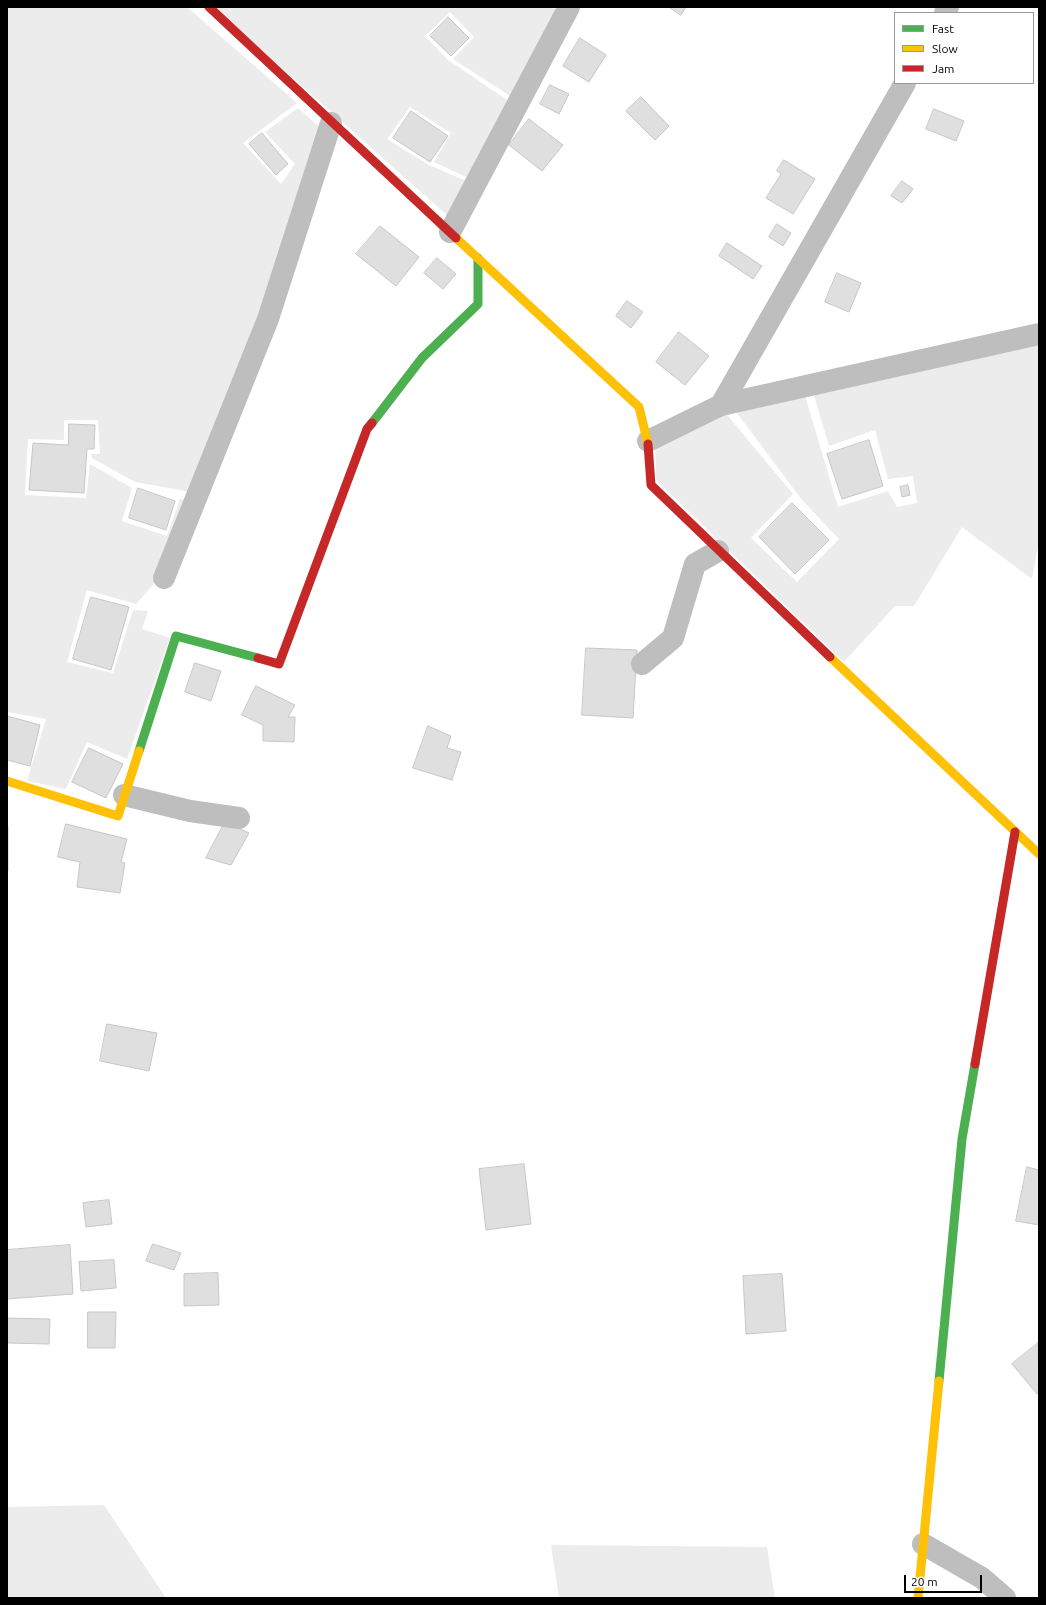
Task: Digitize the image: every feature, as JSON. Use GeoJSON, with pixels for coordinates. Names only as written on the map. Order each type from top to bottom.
{"type":"FeatureCollection","features":[{"type":"Feature","properties":{"kind":"street"},"geometry":{"type":"LineString","coordinates":[[209,7],[331,123],[639,407],[648,440],[651,485],[718,551],[1039,854]]}},
{"type":"Feature","properties":{"kind":"street"},"geometry":{"type":"LineString","coordinates":[[450,232],[569,7]]}},
{"type":"Feature","properties":{"kind":"street"},"geometry":{"type":"LineString","coordinates":[[722,405],[904,84]]}},
{"type":"Feature","properties":{"kind":"street"},"geometry":{"type":"LineString","coordinates":[[164,578],[268,318],[331,123]]}},
{"type":"Feature","properties":{"kind":"street"},"geometry":{"type":"LineString","coordinates":[[7,781],[118,816],[176,636],[279,664],[367,429],[422,358],[478,304],[478,258]]}},
{"type":"Feature","properties":{"kind":"street"},"geometry":{"type":"LineString","coordinates":[[648,440],[722,405],[1039,334]]}},
{"type":"Feature","properties":{"kind":"street"},"geometry":{"type":"LineString","coordinates":[[642,664],[673,638],[694,564],[718,551]]}},
{"type":"Feature","properties":{"kind":"street"},"geometry":{"type":"LineString","coordinates":[[124,795],[190,811],[239,818]]}},
{"type":"Feature","properties":{"kind":"street"},"geometry":{"type":"LineString","coordinates":[[918,1598],[962,1139],[1015,832]]}},
{"type":"Feature","properties":{"kind":"street"},"geometry":{"type":"LineString","coordinates":[[923,1544],[982,1578],[1005,1598]]}},
{"type":"Feature","properties":{"kind":"shaded area"},"geometry":{"type":"Polygon","coordinates":[[[7,7],[187,7],[297,103],[243,143],[281,184],[295,164],[265,132],[298,108],[322,129],[197,493],[135,482],[92,458],[91,454],[100,454],[98,420],[64,420],[64,440],[28,439],[25,495],[86,498],[90,464],[132,488],[122,521],[167,536],[180,499],[195,502],[153,585],[136,604],[87,590],[67,662],[113,673],[133,610],[148,611],[142,629],[170,638],[127,759],[87,742],[66,789],[27,781],[46,719],[7,712],[7,7]]]}},
{"type":"Feature","properties":{"kind":"shaded area"},"geometry":{"type":"Polygon","coordinates":[[[213,7],[550,7],[559,11],[513,98],[453,59],[474,37],[450,12],[425,36],[448,60],[510,102],[468,178],[434,162],[451,133],[410,107],[387,139],[429,165],[466,181],[448,216],[213,7]]]}},
{"type":"Feature","properties":{"kind":"shaded area"},"geometry":{"type":"Polygon","coordinates":[[[1039,339],[1039,540],[1032,579],[962,527],[914,606],[895,606],[844,662],[656,480],[655,442],[723,410],[793,494],[751,538],[797,582],[839,539],[802,500],[734,409],[804,392],[838,507],[888,491],[897,507],[917,503],[913,476],[888,479],[875,430],[829,446],[813,392],[1039,339]]]}},
{"type":"Feature","properties":{"kind":"shaded area"},"geometry":{"type":"Polygon","coordinates":[[[104,1505],[166,1598],[7,1598],[7,1507],[104,1505]]]}},
{"type":"Feature","properties":{"kind":"shaded area"},"geometry":{"type":"Polygon","coordinates":[[[551,1545],[767,1547],[775,1598],[559,1598],[551,1545]]]}},
{"type":"Feature","properties":{"kind":"building"},"geometry":{"type":"Polygon","coordinates":[[[669,7],[686,7],[681,15],[669,7]]]}},
{"type":"Feature","properties":{"kind":"building"},"geometry":{"type":"Polygon","coordinates":[[[448,17],[469,38],[451,56],[430,36],[448,17]]]}},
{"type":"Feature","properties":{"kind":"building"},"geometry":{"type":"Polygon","coordinates":[[[580,38],[606,55],[589,82],[563,66],[580,38]]]}},
{"type":"Feature","properties":{"kind":"building"},"geometry":{"type":"Polygon","coordinates":[[[550,85],[569,94],[559,114],[540,104],[550,85]]]}},
{"type":"Feature","properties":{"kind":"building"},"geometry":{"type":"Polygon","coordinates":[[[641,97],[669,126],[655,140],[626,111],[641,97]]]}},
{"type":"Feature","properties":{"kind":"building"},"geometry":{"type":"Polygon","coordinates":[[[934,109],[964,121],[956,141],[926,129],[934,109]]]}},
{"type":"Feature","properties":{"kind":"building"},"geometry":{"type":"Polygon","coordinates":[[[411,111],[448,136],[430,162],[393,138],[411,111]]]}},
{"type":"Feature","properties":{"kind":"building"},"geometry":{"type":"Polygon","coordinates":[[[529,119],[563,145],[542,171],[509,145],[529,119]]]}},
{"type":"Feature","properties":{"kind":"building"},"geometry":{"type":"Polygon","coordinates":[[[262,133],[288,164],[276,175],[249,144],[262,133]]]}},
{"type":"Feature","properties":{"kind":"building"},"geometry":{"type":"Polygon","coordinates":[[[784,160],[815,179],[793,214],[766,198],[781,174],[777,171],[784,160]]]}},
{"type":"Feature","properties":{"kind":"building"},"geometry":{"type":"Polygon","coordinates":[[[902,181],[913,189],[902,203],[891,196],[902,181]]]}},
{"type":"Feature","properties":{"kind":"building"},"geometry":{"type":"Polygon","coordinates":[[[777,224],[791,233],[783,246],[769,237],[777,224]]]}},
{"type":"Feature","properties":{"kind":"building"},"geometry":{"type":"Polygon","coordinates":[[[380,226],[419,257],[396,286],[356,254],[380,226]]]}},
{"type":"Feature","properties":{"kind":"building"},"geometry":{"type":"Polygon","coordinates":[[[727,243],[762,266],[753,279],[719,256],[727,243]]]}},
{"type":"Feature","properties":{"kind":"building"},"geometry":{"type":"Polygon","coordinates":[[[437,258],[456,274],[443,289],[424,273],[437,258]]]}},
{"type":"Feature","properties":{"kind":"building"},"geometry":{"type":"Polygon","coordinates":[[[837,273],[861,283],[849,312],[825,302],[837,273]]]}},
{"type":"Feature","properties":{"kind":"building"},"geometry":{"type":"Polygon","coordinates":[[[627,301],[643,312],[631,328],[616,316],[627,301]]]}},
{"type":"Feature","properties":{"kind":"building"},"geometry":{"type":"Polygon","coordinates":[[[679,332],[709,356],[685,385],[656,362],[679,332]]]}},
{"type":"Feature","properties":{"kind":"building"},"geometry":{"type":"Polygon","coordinates":[[[69,424],[95,425],[94,449],[87,449],[84,493],[29,490],[33,443],[68,445],[69,424]]]}},
{"type":"Feature","properties":{"kind":"building"},"geometry":{"type":"Polygon","coordinates":[[[869,440],[883,486],[842,499],[827,454],[869,440]]]}},
{"type":"Feature","properties":{"kind":"building"},"geometry":{"type":"Polygon","coordinates":[[[908,485],[910,495],[902,497],[900,487],[908,485]]]}},
{"type":"Feature","properties":{"kind":"building"},"geometry":{"type":"Polygon","coordinates":[[[138,488],[175,501],[166,530],[129,518],[138,488]]]}},
{"type":"Feature","properties":{"kind":"building"},"geometry":{"type":"Polygon","coordinates":[[[792,503],[829,540],[795,574],[759,537],[792,503]]]}},
{"type":"Feature","properties":{"kind":"building"},"geometry":{"type":"Polygon","coordinates":[[[91,597],[129,607],[111,670],[73,659],[91,597]]]}},
{"type":"Feature","properties":{"kind":"building"},"geometry":{"type":"Polygon","coordinates":[[[586,648],[637,650],[633,718],[582,715],[586,648]]]}},
{"type":"Feature","properties":{"kind":"building"},"geometry":{"type":"Polygon","coordinates":[[[195,663],[221,671],[211,701],[185,692],[195,663]]]}},
{"type":"Feature","properties":{"kind":"building"},"geometry":{"type":"Polygon","coordinates":[[[256,686],[295,705],[288,717],[295,717],[294,742],[263,741],[263,725],[242,715],[256,686]]]}},
{"type":"Feature","properties":{"kind":"building"},"geometry":{"type":"Polygon","coordinates":[[[7,716],[40,725],[30,766],[7,760],[7,716]]]}},
{"type":"Feature","properties":{"kind":"building"},"geometry":{"type":"Polygon","coordinates":[[[428,726],[451,736],[447,748],[461,752],[452,780],[413,768],[428,726]]]}},
{"type":"Feature","properties":{"kind":"building"},"geometry":{"type":"Polygon","coordinates":[[[89,748],[123,764],[106,798],[72,782],[89,748]]]}},
{"type":"Feature","properties":{"kind":"building"},"geometry":{"type":"Polygon","coordinates":[[[225,822],[249,833],[231,865],[206,858],[225,822]]]}},
{"type":"Feature","properties":{"kind":"building"},"geometry":{"type":"Polygon","coordinates":[[[66,824],[127,839],[121,862],[125,863],[120,893],[77,887],[80,862],[58,857],[66,824]]]}},
{"type":"Feature","properties":{"kind":"building"},"geometry":{"type":"Polygon","coordinates":[[[8,827],[8,871],[7,871],[8,827]]]}},
{"type":"Feature","properties":{"kind":"building"},"geometry":{"type":"Polygon","coordinates":[[[107,1024],[157,1033],[149,1071],[100,1061],[107,1024]]]}},
{"type":"Feature","properties":{"kind":"building"},"geometry":{"type":"Polygon","coordinates":[[[524,1164],[531,1224],[486,1230],[479,1169],[524,1164]]]}},
{"type":"Feature","properties":{"kind":"building"},"geometry":{"type":"Polygon","coordinates":[[[1027,1167],[1039,1170],[1039,1225],[1016,1221],[1027,1167]]]}},
{"type":"Feature","properties":{"kind":"building"},"geometry":{"type":"Polygon","coordinates":[[[109,1200],[112,1224],[86,1227],[83,1203],[109,1200]]]}},
{"type":"Feature","properties":{"kind":"building"},"geometry":{"type":"Polygon","coordinates":[[[153,1244],[181,1253],[174,1270],[146,1261],[153,1244]]]}},
{"type":"Feature","properties":{"kind":"building"},"geometry":{"type":"Polygon","coordinates":[[[70,1245],[73,1294],[7,1299],[7,1250],[70,1245]]]}},
{"type":"Feature","properties":{"kind":"building"},"geometry":{"type":"Polygon","coordinates":[[[114,1260],[116,1288],[81,1291],[79,1262],[114,1260]]]}},
{"type":"Feature","properties":{"kind":"building"},"geometry":{"type":"Polygon","coordinates":[[[218,1273],[219,1305],[184,1306],[184,1274],[218,1273]]]}},
{"type":"Feature","properties":{"kind":"building"},"geometry":{"type":"Polygon","coordinates":[[[782,1274],[786,1331],[746,1334],[743,1276],[782,1274]]]}},
{"type":"Feature","properties":{"kind":"building"},"geometry":{"type":"Polygon","coordinates":[[[88,1312],[116,1312],[115,1348],[88,1348],[88,1312]]]}},
{"type":"Feature","properties":{"kind":"building"},"geometry":{"type":"Polygon","coordinates":[[[7,1318],[50,1319],[49,1344],[7,1343],[7,1318]]]}},
{"type":"Feature","properties":{"kind":"building"},"geometry":{"type":"Polygon","coordinates":[[[1038,1343],[1039,1392],[1037,1394],[1012,1364],[1038,1343]]]}},
{"type":"Feature","properties":{"kind":"traffic: fast"},"geometry":{"type":"LineString","coordinates":[[372,423],[422,358],[478,304],[478,258]]}},
{"type":"Feature","properties":{"kind":"traffic: fast"},"geometry":{"type":"LineString","coordinates":[[139,751],[176,636],[258,658]]}},
{"type":"Feature","properties":{"kind":"traffic: fast"},"geometry":{"type":"LineString","coordinates":[[939,1381],[962,1139],[975,1064]]}},
{"type":"Feature","properties":{"kind":"traffic: slow"},"geometry":{"type":"LineString","coordinates":[[456,238],[639,407],[648,444]]}},
{"type":"Feature","properties":{"kind":"traffic: slow"},"geometry":{"type":"LineString","coordinates":[[830,657],[1039,854]]}},
{"type":"Feature","properties":{"kind":"traffic: slow"},"geometry":{"type":"LineString","coordinates":[[7,781],[118,816],[139,751]]}},
{"type":"Feature","properties":{"kind":"traffic: slow"},"geometry":{"type":"LineString","coordinates":[[918,1598],[939,1381]]}},
{"type":"Feature","properties":{"kind":"traffic: jam"},"geometry":{"type":"LineString","coordinates":[[209,7],[456,238]]}},
{"type":"Feature","properties":{"kind":"traffic: jam"},"geometry":{"type":"LineString","coordinates":[[258,658],[279,664],[367,429],[372,423]]}},
{"type":"Feature","properties":{"kind":"traffic: jam"},"geometry":{"type":"LineString","coordinates":[[648,444],[651,485],[830,657]]}},
{"type":"Feature","properties":{"kind":"traffic: jam"},"geometry":{"type":"LineString","coordinates":[[975,1064],[1015,832]]}}]}
